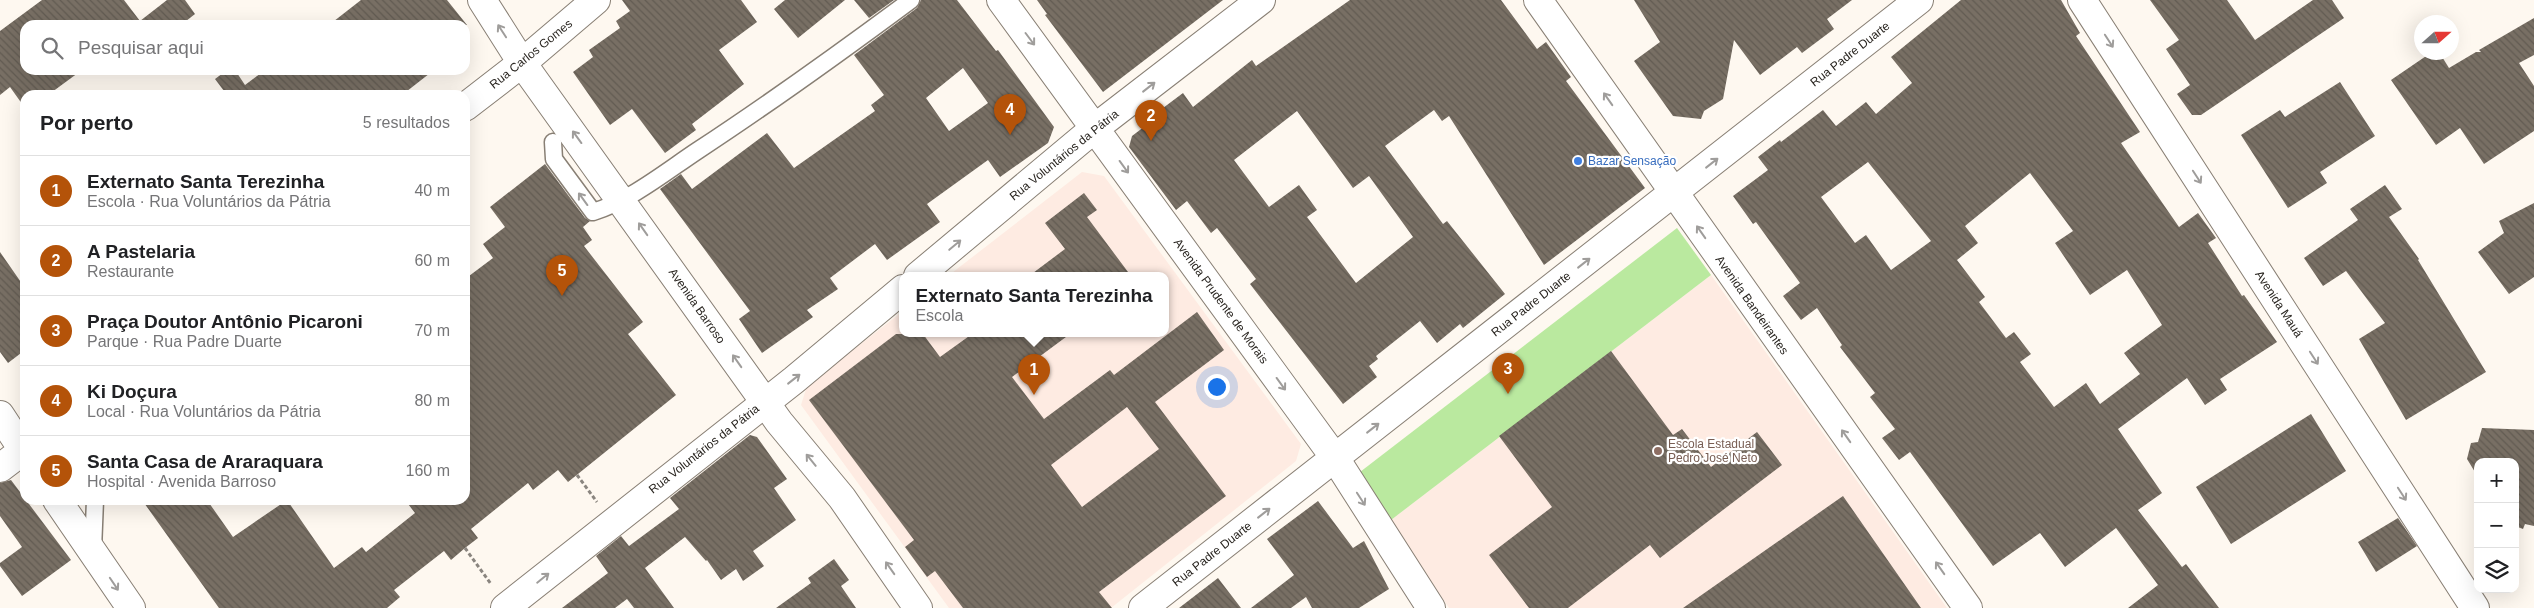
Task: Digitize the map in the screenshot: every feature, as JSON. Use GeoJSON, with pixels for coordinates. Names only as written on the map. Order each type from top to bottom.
{"type":"FeatureCollection","features":[{"type":"Feature","properties":{"kind":"street","name":"Avenida Barroso"},"geometry":{"type":"LineString","coordinates":[[482,0],[522,63],[765,401],[842,498],[918,608]]}},
{"type":"Feature","properties":{"kind":"street","name":"Rua Carlos Gomes"},"geometry":{"type":"LineString","coordinates":[[470,103],[522,63],[596,0]]}},
{"type":"Feature","properties":{"kind":"street","name":"Avenida Prudente de Morais"},"geometry":{"type":"LineString","coordinates":[[1001,0],[1096,128],[1334,458],[1431,608]]}},
{"type":"Feature","properties":{"kind":"street","name":"Rua Voluntários da Pátria"},"geometry":{"type":"LineString","coordinates":[[923,272],[1096,128],[1261,0]]}},
{"type":"Feature","properties":{"kind":"street","name":"Avenida Bandeirantes"},"geometry":{"type":"LineString","coordinates":[[1538,0],[1968,608]]}},
{"type":"Feature","properties":{"kind":"street","name":"Rua Padre Duarte"},"geometry":{"type":"LineString","coordinates":[[1143,608],[1919,0]]}},
{"type":"Feature","properties":{"kind":"street","name":"Avenida Mauá"},"geometry":{"type":"LineString","coordinates":[[2082,0],[2475,608]]}},
{"type":"Feature","properties":{"kind":"street","name":"Rua Voluntários da Pátria"},"geometry":{"type":"LineString","coordinates":[[500,600],[765,401],[899,292]]}},
{"type":"Feature","properties":{"kind":"street"},"geometry":{"type":"LineString","coordinates":[[0,415],[20,445]]}},
{"type":"Feature","properties":{"kind":"street"},"geometry":{"type":"LineString","coordinates":[[0,468],[20,454]]}},
{"type":"Feature","properties":{"kind":"street"},"geometry":{"type":"LineString","coordinates":[[61,505],[131,608]]}},
{"type":"Feature","properties":{"kind":"lane"},"geometry":{"type":"LineString","coordinates":[[553,142],[554,159],[593,212],[622,200],[833,59],[912,0]]}},
{"type":"Feature","properties":{"kind":"lane"},"geometry":{"type":"LineString","coordinates":[[93,552],[95,505]]}},
{"type":"Feature","properties":{"kind":"path"},"geometry":{"type":"LineString","coordinates":[[577,475],[600,506]]}},
{"type":"Feature","properties":{"kind":"path"},"geometry":{"type":"LineString","coordinates":[[465,548],[500,600]]}},
{"type":"Feature","properties":{"kind":"shaded area"},"geometry":{"type":"Polygon","coordinates":[[[1082,172],[1104,176],[1301,444],[1296,461],[1111,608],[949,608],[801,405],[807,386],[899,314],[899,337],[1169,337],[1169,272],[953,272],[1082,172]]]}},
{"type":"Feature","properties":{"kind":"shaded area","name":"Escola Estadual Pedro José Neto"},"geometry":{"type":"Polygon","coordinates":[[[1711,275],[1947,608],[1449,608],[1391,520],[1711,275]]]}},
{"type":"Feature","properties":{"kind":"green space"},"geometry":{"type":"Polygon","coordinates":[[[1677,228],[1711,275],[1391,520],[1360,472],[1677,228]]]}},
{"type":"Feature","properties":{"kind":"building"},"geometry":{"type":"Polygon","coordinates":[[[42,0],[124,0],[139,20],[20,20],[20,75],[75,75],[55,90],[20,90],[20,101],[10,87],[0,95],[0,31],[42,0]]]}},
{"type":"Feature","properties":{"kind":"building"},"geometry":{"type":"Polygon","coordinates":[[[167,0],[185,0],[195,14],[187,20],[141,20],[167,0]]]}},
{"type":"Feature","properties":{"kind":"building"},"geometry":{"type":"Polygon","coordinates":[[[361,0],[447,0],[463,20],[335,20],[361,0]]]}},
{"type":"Feature","properties":{"kind":"building"},"geometry":{"type":"Polygon","coordinates":[[[622,0],[741,0],[757,22],[719,50],[744,84],[692,124],[696,130],[665,153],[632,109],[610,125],[573,72],[593,57],[589,50],[620,28],[616,21],[630,11],[622,0]]]}},
{"type":"Feature","properties":{"kind":"building"},"geometry":{"type":"Polygon","coordinates":[[[785,0],[845,0],[798,38],[774,9],[785,0]]]}},
{"type":"Feature","properties":{"kind":"building"},"geometry":{"type":"Polygon","coordinates":[[[854,0],[894,0],[869,18],[854,0]]]}},
{"type":"Feature","properties":{"kind":"building"},"geometry":{"type":"Polygon","coordinates":[[[921,0],[957,0],[996,51],[998,50],[1054,127],[1048,143],[1000,177],[988,160],[927,204],[940,222],[887,260],[875,244],[830,278],[838,289],[807,310],[813,317],[762,353],[739,319],[750,311],[660,189],[681,174],[692,189],[767,133],[794,168],[875,111],[871,105],[884,95],[854,55],[917,8],[921,0]],[[963,68],[926,98],[949,131],[988,103],[963,68]]]}},
{"type":"Feature","properties":{"kind":"building"},"geometry":{"type":"Polygon","coordinates":[[[1037,0],[1223,0],[1103,92],[1045,15],[1047,14],[1037,0]]]}},
{"type":"Feature","properties":{"kind":"building"},"geometry":{"type":"Polygon","coordinates":[[[1350,0],[1501,0],[1537,49],[1546,42],[1571,77],[1566,81],[1645,188],[1544,265],[1449,116],[1442,121],[1434,110],[1385,146],[1443,224],[1447,221],[1505,294],[1463,328],[1460,324],[1437,343],[1420,321],[1376,356],[1378,359],[1369,366],[1377,377],[1343,404],[1250,284],[1256,279],[1217,228],[1211,233],[1187,201],[1176,210],[1129,147],[1132,136],[1157,117],[1155,114],[1183,93],[1193,107],[1252,60],[1256,66],[1350,0]],[[1297,111],[1234,160],[1269,207],[1299,185],[1317,210],[1307,217],[1356,283],[1413,237],[1369,176],[1353,188],[1297,111]]]}},
{"type":"Feature","properties":{"kind":"building"},"geometry":{"type":"Polygon","coordinates":[[[1634,0],[1852,0],[1827,19],[1834,29],[1802,53],[1797,47],[1760,75],[1734,40],[1723,99],[1704,111],[1701,119],[1673,116],[1634,61],[1660,42],[1634,0]]]}},
{"type":"Feature","properties":{"kind":"building"},"geometry":{"type":"Polygon","coordinates":[[[1961,0],[2061,0],[2080,33],[2076,36],[2140,132],[2121,143],[2179,227],[2198,213],[2216,238],[2208,243],[2242,296],[2244,295],[2277,342],[2220,379],[2227,390],[2205,405],[2187,378],[2118,429],[2162,493],[2138,510],[2182,567],[2186,564],[2219,608],[2128,608],[2158,585],[2116,528],[2065,567],[2040,533],[1993,566],[1910,452],[1899,460],[1882,438],[1895,429],[1870,397],[1875,393],[1840,347],[1842,345],[1817,308],[1801,320],[1783,296],[1800,283],[1756,222],[1753,224],[1733,196],[1768,170],[1758,157],[1823,110],[1836,126],[1866,102],[1876,114],[1912,83],[1891,57],[1961,0]],[[1868,162],[1821,197],[1855,243],[1866,235],[1891,270],[1931,241],[1868,162]],[[2030,173],[1965,226],[1978,243],[1957,260],[1985,297],[1979,302],[2006,338],[2014,332],[2031,354],[2020,362],[2054,407],[2086,383],[2100,404],[2140,374],[2124,353],[2162,325],[2127,270],[2090,295],[2055,243],[2073,231],[2030,173]]]}},
{"type":"Feature","properties":{"kind":"building"},"geometry":{"type":"Polygon","coordinates":[[[2150,0],[2227,0],[2255,40],[2313,0],[2332,0],[2344,18],[2201,115],[2192,115],[2177,94],[2190,85],[2166,49],[2179,40],[2150,0]]]}},
{"type":"Feature","properties":{"kind":"building"},"geometry":{"type":"Polygon","coordinates":[[[2534,18],[2534,55],[2519,63],[2534,86],[2534,131],[2484,164],[2460,128],[2436,145],[2391,80],[2420,60],[2444,60],[2449,68],[2476,52],[2481,52],[2479,50],[2534,18]]]}},
{"type":"Feature","properties":{"kind":"building"},"geometry":{"type":"Polygon","coordinates":[[[220,75],[238,75],[245,85],[258,75],[428,75],[408,90],[223,90],[215,79],[220,75]]]}},
{"type":"Feature","properties":{"kind":"building"},"geometry":{"type":"Polygon","coordinates":[[[2340,82],[2375,136],[2320,172],[2327,183],[2288,208],[2241,135],[2280,110],[2285,117],[2340,82]]]}},
{"type":"Feature","properties":{"kind":"building"},"geometry":{"type":"Polygon","coordinates":[[[545,164],[585,218],[590,221],[583,227],[592,240],[584,246],[643,322],[628,334],[676,395],[568,482],[558,470],[533,490],[528,483],[471,529],[478,538],[451,560],[444,551],[394,590],[400,597],[387,608],[219,608],[146,505],[211,505],[233,537],[280,505],[290,505],[334,568],[362,547],[366,552],[415,513],[409,505],[470,505],[470,275],[493,258],[483,244],[505,227],[490,207],[545,164]]]}},
{"type":"Feature","properties":{"kind":"building"},"geometry":{"type":"Polygon","coordinates":[[[2385,185],[2402,209],[2389,217],[2419,259],[2486,372],[2406,420],[2359,339],[2385,323],[2346,271],[2323,286],[2304,258],[2358,220],[2350,209],[2385,185]]]}},
{"type":"Feature","properties":{"kind":"building"},"geometry":{"type":"Polygon","coordinates":[[[1084,193],[1097,210],[1087,217],[1128,272],[1034,272],[1065,249],[1045,223],[1084,193]]]}},
{"type":"Feature","properties":{"kind":"building"},"geometry":{"type":"Polygon","coordinates":[[[2534,203],[2534,277],[2509,294],[2478,252],[2504,233],[2499,221],[2534,203]]]}},
{"type":"Feature","properties":{"kind":"building"},"geometry":{"type":"Polygon","coordinates":[[[0,252],[20,281],[20,354],[8,363],[0,352],[0,252]]]}},
{"type":"Feature","properties":{"kind":"building"},"geometry":{"type":"Polygon","coordinates":[[[1197,312],[1224,350],[1155,402],[1226,496],[1099,592],[1112,608],[963,608],[935,571],[927,577],[905,547],[914,540],[809,400],[896,334],[899,334],[899,337],[925,337],[940,357],[968,337],[1066,337],[1012,377],[1044,419],[1110,370],[1114,375],[1164,337],[1169,337],[1169,333],[1197,312]],[[1127,407],[1051,465],[1082,507],[1159,449],[1127,407]]]}},
{"type":"Feature","properties":{"kind":"building"},"geometry":{"type":"Polygon","coordinates":[[[1611,351],[1673,435],[1682,429],[1711,467],[1757,432],[1782,465],[1660,558],[1650,545],[1568,608],[1529,608],[1489,555],[1552,507],[1499,436],[1611,351]]]}},
{"type":"Feature","properties":{"kind":"building"},"geometry":{"type":"Polygon","coordinates":[[[2311,414],[2346,471],[2231,544],[2196,487],[2311,414]]]}},
{"type":"Feature","properties":{"kind":"building"},"geometry":{"type":"Polygon","coordinates":[[[2482,428],[2534,430],[2534,526],[2525,524],[2523,529],[2519,528],[2519,458],[2474,458],[2474,470],[2467,459],[2471,443],[2478,442],[2482,428]]]}},
{"type":"Feature","properties":{"kind":"building"},"geometry":{"type":"Polygon","coordinates":[[[750,435],[757,437],[787,479],[774,488],[796,520],[753,551],[764,566],[743,581],[736,569],[721,580],[707,560],[685,537],[645,568],[674,608],[634,608],[627,599],[615,608],[562,608],[608,573],[596,556],[621,536],[629,546],[679,509],[670,498],[750,435]]]}},
{"type":"Feature","properties":{"kind":"building"},"geometry":{"type":"Polygon","coordinates":[[[11,480],[20,492],[20,505],[30,505],[71,560],[22,596],[0,566],[0,563],[22,547],[0,516],[0,483],[11,480]]]}},
{"type":"Feature","properties":{"kind":"building"},"geometry":{"type":"Polygon","coordinates":[[[1843,496],[1921,608],[1683,608],[1843,496]]]}},
{"type":"Feature","properties":{"kind":"building"},"geometry":{"type":"Polygon","coordinates":[[[1318,501],[1353,548],[1364,541],[1389,589],[1359,608],[1312,608],[1306,597],[1291,608],[1251,608],[1294,575],[1267,539],[1318,501]]]}},
{"type":"Feature","properties":{"kind":"building"},"geometry":{"type":"Polygon","coordinates":[[[2398,518],[2417,546],[2376,572],[2358,542],[2398,518]]]}},
{"type":"Feature","properties":{"kind":"building"},"geometry":{"type":"Polygon","coordinates":[[[834,559],[849,580],[841,586],[856,608],[776,608],[811,583],[808,578],[834,559]]]}},
{"type":"Feature","properties":{"kind":"building"},"geometry":{"type":"Polygon","coordinates":[[[1218,578],[1241,608],[1179,608],[1218,578]]]}},
{"type":"Feature","properties":{"kind":"place","name":"Ki Doçura"},"geometry":{"type":"Point","coordinates":[1010,135]}},
{"type":"Feature","properties":{"kind":"place","name":"A Pastelaria"},"geometry":{"type":"Point","coordinates":[1151,141]}},
{"type":"Feature","properties":{"kind":"place","name":"Bazar Sensação"},"geometry":{"type":"Point","coordinates":[1578,161]}},
{"type":"Feature","properties":{"kind":"place","name":"Santa Casa de Araraquara"},"geometry":{"type":"Point","coordinates":[562,296]}},
{"type":"Feature","properties":{"kind":"place","name":"Praça Doutor Antônio Picaroni"},"geometry":{"type":"Point","coordinates":[1508,394]}},
{"type":"Feature","properties":{"kind":"place","name":"Externato Santa Terezinha"},"geometry":{"type":"Point","coordinates":[1034,395]}},
{"type":"Feature","properties":{"kind":"place","name":"Escola Estadual Pedro José Neto"},"geometry":{"type":"Point","coordinates":[1658,451]}}]}
